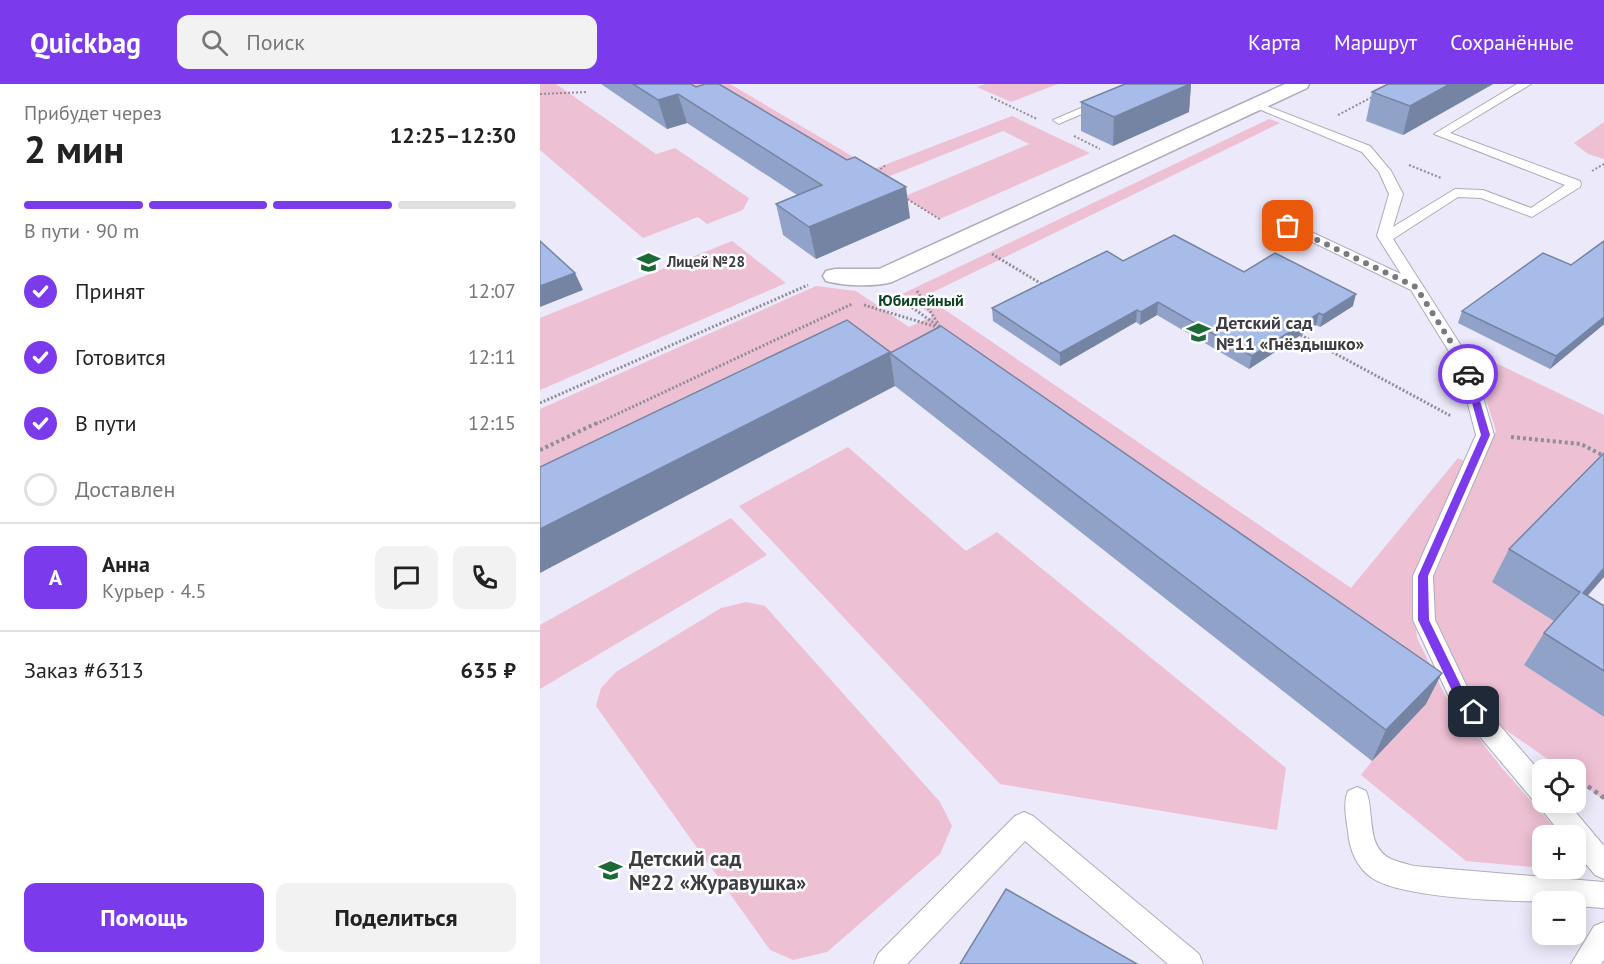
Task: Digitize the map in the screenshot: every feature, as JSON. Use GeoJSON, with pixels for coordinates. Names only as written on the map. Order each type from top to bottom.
{"type":"FeatureCollection","features":[{"type":"Feature","properties":{"kind":"street"},"geometry":{"type":"LineString","coordinates":[[835,276],[884,277],[1300,84]]}},
{"type":"Feature","properties":{"kind":"lane"},"geometry":{"type":"LineString","coordinates":[[1059,120],[1147,84]]}},
{"type":"Feature","properties":{"kind":"lane"},"geometry":{"type":"LineString","coordinates":[[1386,238],[1455,193],[1483,194],[1532,213],[1575,184],[1440,134],[1526,84]]}},
{"type":"Feature","properties":{"kind":"lane"},"geometry":{"type":"LineString","coordinates":[[1255,105],[1366,148],[1385,171],[1396,194],[1384,236],[1466,366],[1485,435],[1423,576],[1424,620],[1460,696],[1532,780]]}},
{"type":"Feature","properties":{"kind":"lane"},"geometry":{"type":"LineString","coordinates":[[1270,218],[1416,287]]}},
{"type":"Feature","properties":{"kind":"lane"},"geometry":{"type":"LineString","coordinates":[[1357,799],[1362,847],[1382,869],[1414,879],[1604,895]]}},
{"type":"Feature","properties":{"kind":"lane"},"geometry":{"type":"LineString","coordinates":[[1560,813],[1604,866]]}},
{"type":"Feature","properties":{"kind":"lane"},"geometry":{"type":"LineString","coordinates":[[888,964],[1024,824],[1189,964]]}},
{"type":"Feature","properties":{"kind":"lane"},"geometry":{"type":"LineString","coordinates":[[1585,964],[1604,936]]}},
{"type":"Feature","properties":{"kind":"path"},"geometry":{"type":"LineString","coordinates":[[540,94],[587,92]]}},
{"type":"Feature","properties":{"kind":"path"},"geometry":{"type":"LineString","coordinates":[[1366,148],[1483,194]]}},
{"type":"Feature","properties":{"kind":"path"},"geometry":{"type":"LineString","coordinates":[[877,181],[870,177],[886,165]]}},
{"type":"Feature","properties":{"kind":"path"},"geometry":{"type":"LineString","coordinates":[[914,286],[941,328]]}},
{"type":"Feature","properties":{"kind":"path"},"geometry":{"type":"LineString","coordinates":[[894,295],[950,335]]}},
{"type":"Feature","properties":{"kind":"path"},"geometry":{"type":"LineString","coordinates":[[855,303],[941,328]]}},
{"type":"Feature","properties":{"kind":"path"},"geometry":{"type":"LineString","coordinates":[[1293,330],[1485,435],[1581,444],[1604,456]]}},
{"type":"Feature","properties":{"kind":"path"},"geometry":{"type":"LineString","coordinates":[[1586,785],[1604,798]]}},
{"type":"Feature","properties":{"kind":"shaded area"},"geometry":{"type":"Polygon","coordinates":[[[540,84],[556,84],[656,154],[675,148],[749,198],[743,210],[707,224],[698,217],[643,238],[540,150],[540,84]]]}},
{"type":"Feature","properties":{"kind":"shaded area"},"geometry":{"type":"Polygon","coordinates":[[[678,84],[730,84],[874,169],[1012,116],[1090,153],[940,219],[903,197],[1029,144],[1003,131],[870,184],[678,84]]]}},
{"type":"Feature","properties":{"kind":"shaded area"},"geometry":{"type":"Polygon","coordinates":[[[985,84],[1058,84],[1011,102],[977,87],[985,84]]]}},
{"type":"Feature","properties":{"kind":"shaded area"},"geometry":{"type":"Polygon","coordinates":[[[1269,119],[1280,123],[925,296],[1351,588],[1458,458],[1467,462],[1412,582],[1417,638],[1445,695],[1501,767],[1532,802],[1532,813],[1542,813],[1552,825],[1532,825],[1532,867],[1466,861],[1361,775],[1372,761],[945,359],[895,386],[854,353],[540,510],[540,409],[816,286],[856,291],[909,327],[934,316],[902,294],[1269,119]]]}},
{"type":"Feature","properties":{"kind":"shaded area"},"geometry":{"type":"Polygon","coordinates":[[[1604,122],[1604,159],[1588,154],[1574,143],[1604,122]]]}},
{"type":"Feature","properties":{"kind":"shaded area"},"geometry":{"type":"Polygon","coordinates":[[[732,241],[786,283],[540,390],[540,318],[732,241]]]}},
{"type":"Feature","properties":{"kind":"shaded area"},"geometry":{"type":"Polygon","coordinates":[[[1471,351],[1604,415],[1604,469],[1562,625],[1525,665],[1604,717],[1604,800],[1586,787],[1586,759],[1548,759],[1480,712],[1432,620],[1433,579],[1496,431],[1471,351]]]}},
{"type":"Feature","properties":{"kind":"shaded area"},"geometry":{"type":"Polygon","coordinates":[[[848,447],[966,551],[997,532],[1286,768],[1277,830],[1000,784],[739,506],[848,447]]]}},
{"type":"Feature","properties":{"kind":"shaded area"},"geometry":{"type":"Polygon","coordinates":[[[731,518],[767,555],[540,689],[540,625],[731,518]]]}},
{"type":"Feature","properties":{"kind":"shaded area"},"geometry":{"type":"Polygon","coordinates":[[[746,602],[765,606],[940,802],[952,826],[940,854],[827,952],[793,960],[770,950],[596,706],[601,688],[616,672],[721,608],[746,602]]]}},
{"type":"Feature","properties":{"kind":"building"},"geometry":{"type":"Polygon","coordinates":[[[633,84],[691,84],[696,87],[705,84],[719,84],[847,160],[855,157],[906,187],[809,227],[776,204],[822,185],[678,94],[658,100],[633,84]]]}},
{"type":"Feature","properties":{"kind":"building"},"geometry":{"type":"Polygon","coordinates":[[[1125,84],[1190,84],[1114,117],[1081,102],[1125,84]]]}},
{"type":"Feature","properties":{"kind":"building"},"geometry":{"type":"Polygon","coordinates":[[[1388,84],[1450,84],[1410,106],[1372,92],[1388,84]]]}},
{"type":"Feature","properties":{"kind":"building"},"geometry":{"type":"Polygon","coordinates":[[[1174,235],[1244,272],[1275,253],[1356,294],[1323,315],[1319,313],[1252,356],[1158,302],[1141,312],[1137,310],[1060,353],[992,308],[1107,251],[1123,261],[1174,235]]]}},
{"type":"Feature","properties":{"kind":"building"},"geometry":{"type":"Polygon","coordinates":[[[540,241],[575,273],[540,286],[540,241]]]}},
{"type":"Feature","properties":{"kind":"building"},"geometry":{"type":"Polygon","coordinates":[[[1604,241],[1604,317],[1556,356],[1462,311],[1543,253],[1571,265],[1604,241]]]}},
{"type":"Feature","properties":{"kind":"building"},"geometry":{"type":"Polygon","coordinates":[[[847,320],[890,352],[540,529],[540,467],[847,320]]]}},
{"type":"Feature","properties":{"kind":"building"},"geometry":{"type":"Polygon","coordinates":[[[941,326],[1442,673],[1386,730],[890,353],[941,326]]]}},
{"type":"Feature","properties":{"kind":"building"},"geometry":{"type":"Polygon","coordinates":[[[1604,453],[1604,568],[1583,593],[1604,606],[1604,671],[1544,633],[1580,592],[1509,549],[1604,453]]]}},
{"type":"Feature","properties":{"kind":"building"},"geometry":{"type":"Polygon","coordinates":[[[1006,889],[1137,964],[960,964],[1006,889]]]}},
{"type":"Feature","properties":{"kind":"way so far"},"geometry":{"type":"LineString","coordinates":[[1288,226],[1416,287],[1466,366],[1468,374]]}},
{"type":"Feature","properties":{"kind":"place","name":"Лицей №28"},"geometry":{"type":"Point","coordinates":[649,262]}},
{"type":"Feature","properties":{"kind":"place","name":"Детский сад №11 «Гнёздышко»"},"geometry":{"type":"Point","coordinates":[1198,333]}},
{"type":"Feature","properties":{"kind":"place","name":"Детский сад №22 «Журавушка»"},"geometry":{"type":"Point","coordinates":[611,871]}},
{"type":"Feature","properties":{"kind":"district","name":"Юбилейный"},"geometry":{"type":"Point","coordinates":[921,300]}},
{"type":"Feature","properties":{"kind":"route"},"geometry":{"type":"LineString","coordinates":[[1468,374],[1485,435],[1423,576],[1424,620],[1460,696],[1474,712]]}}]}
